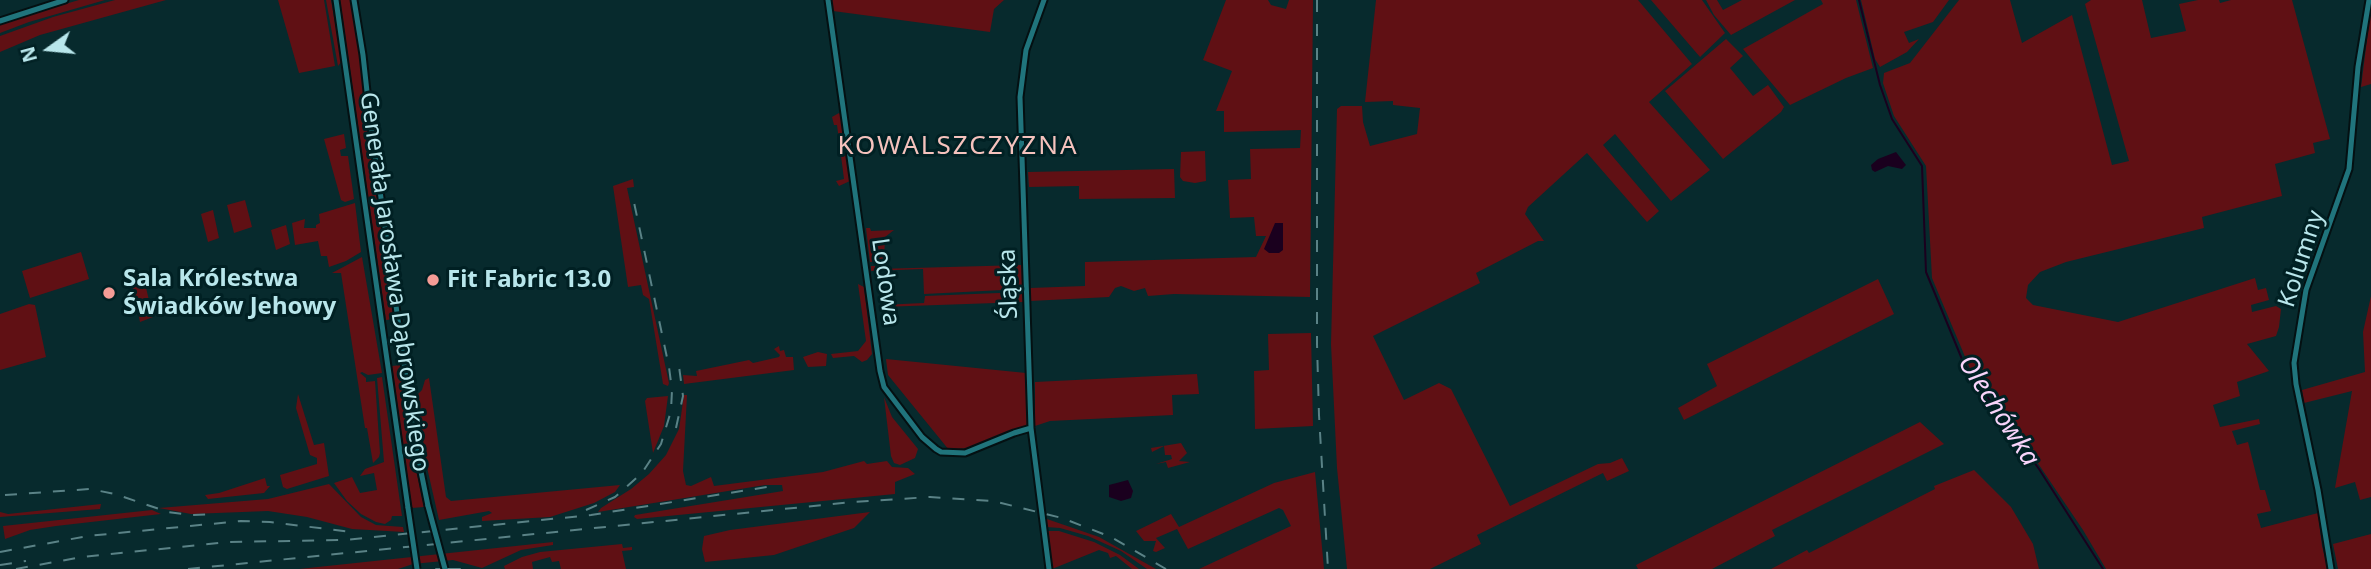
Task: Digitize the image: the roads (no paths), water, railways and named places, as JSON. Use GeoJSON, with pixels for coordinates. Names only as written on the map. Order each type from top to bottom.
{"type":"FeatureCollection","features":[{"type":"Feature","properties":{"kind":"street"},"geometry":{"type":"LineString","coordinates":[[0,21],[65,0]]}},
{"type":"Feature","properties":{"kind":"street","name":"Generała Jarosława Dąbrowskiego"},"geometry":{"type":"LineString","coordinates":[[337,0],[417,569]]}},
{"type":"Feature","properties":{"kind":"street","name":"Generała Jarosława Dąbrowskiego"},"geometry":{"type":"LineString","coordinates":[[354,0],[412,417],[428,506],[445,569]]}},
{"type":"Feature","properties":{"kind":"street","name":"Lodowa"},"geometry":{"type":"LineString","coordinates":[[828,0],[884,387],[922,437],[941,452],[965,453],[1031,428]]}},
{"type":"Feature","properties":{"kind":"street","name":"Śląska"},"geometry":{"type":"LineString","coordinates":[[1044,0],[1026,50],[1020,97],[1031,428],[1049,569]]}},
{"type":"Feature","properties":{"kind":"street","name":"Kolumny"},"geometry":{"type":"LineString","coordinates":[[2331,569],[2294,363],[2306,290],[2349,169],[2358,67],[2369,0]]}},
{"type":"Feature","properties":{"kind":"waterway","name":"Olechówka"},"geometry":{"type":"LineString","coordinates":[[1859,0],[1880,85],[1892,119],[1922,166],[1926,272],[1964,364],[2039,469],[2103,569]]}},
{"type":"Feature","properties":{"kind":"tram line"},"geometry":{"type":"LineString","coordinates":[[436,569],[460,569]]}},
{"type":"Feature","properties":{"kind":"railway"},"geometry":{"type":"LineString","coordinates":[[1317,0],[1317,344],[1328,569]]}},
{"type":"Feature","properties":{"kind":"railway"},"geometry":{"type":"LineString","coordinates":[[586,510],[615,497],[642,473],[661,444],[671,411],[669,367],[632,193]]}},
{"type":"Feature","properties":{"kind":"railway"},"geometry":{"type":"LineString","coordinates":[[676,428],[683,396],[678,359]]}},
{"type":"Feature","properties":{"kind":"railway"},"geometry":{"type":"LineString","coordinates":[[16,569],[82,557],[228,542],[344,540],[591,515],[773,486]]}},
{"type":"Feature","properties":{"kind":"railway"},"geometry":{"type":"LineString","coordinates":[[5,495],[90,489],[115,494],[168,512],[216,514]]}},
{"type":"Feature","properties":{"kind":"railway"},"geometry":{"type":"LineString","coordinates":[[188,569],[853,502],[930,497],[993,501],[1062,518],[1111,537],[1166,569]]}},
{"type":"Feature","properties":{"kind":"railway"},"geometry":{"type":"LineString","coordinates":[[0,552],[88,536],[241,521],[351,532]]}},
{"type":"Feature","properties":{"kind":"railway"},"geometry":{"type":"LineString","coordinates":[[0,565],[26,561]]}},
{"type":"Feature","properties":{"kind":"place","name":"Fit Fabric 13.0"},"geometry":{"type":"Point","coordinates":[433,280]}},
{"type":"Feature","properties":{"kind":"place","name":"Sala Królestwa Świadków Jehowy"},"geometry":{"type":"Point","coordinates":[109,293]}},
{"type":"Feature","properties":{"kind":"district","name":"KOWALSZCZYZNA"},"geometry":{"type":"Point","coordinates":[958,147]}}]}
